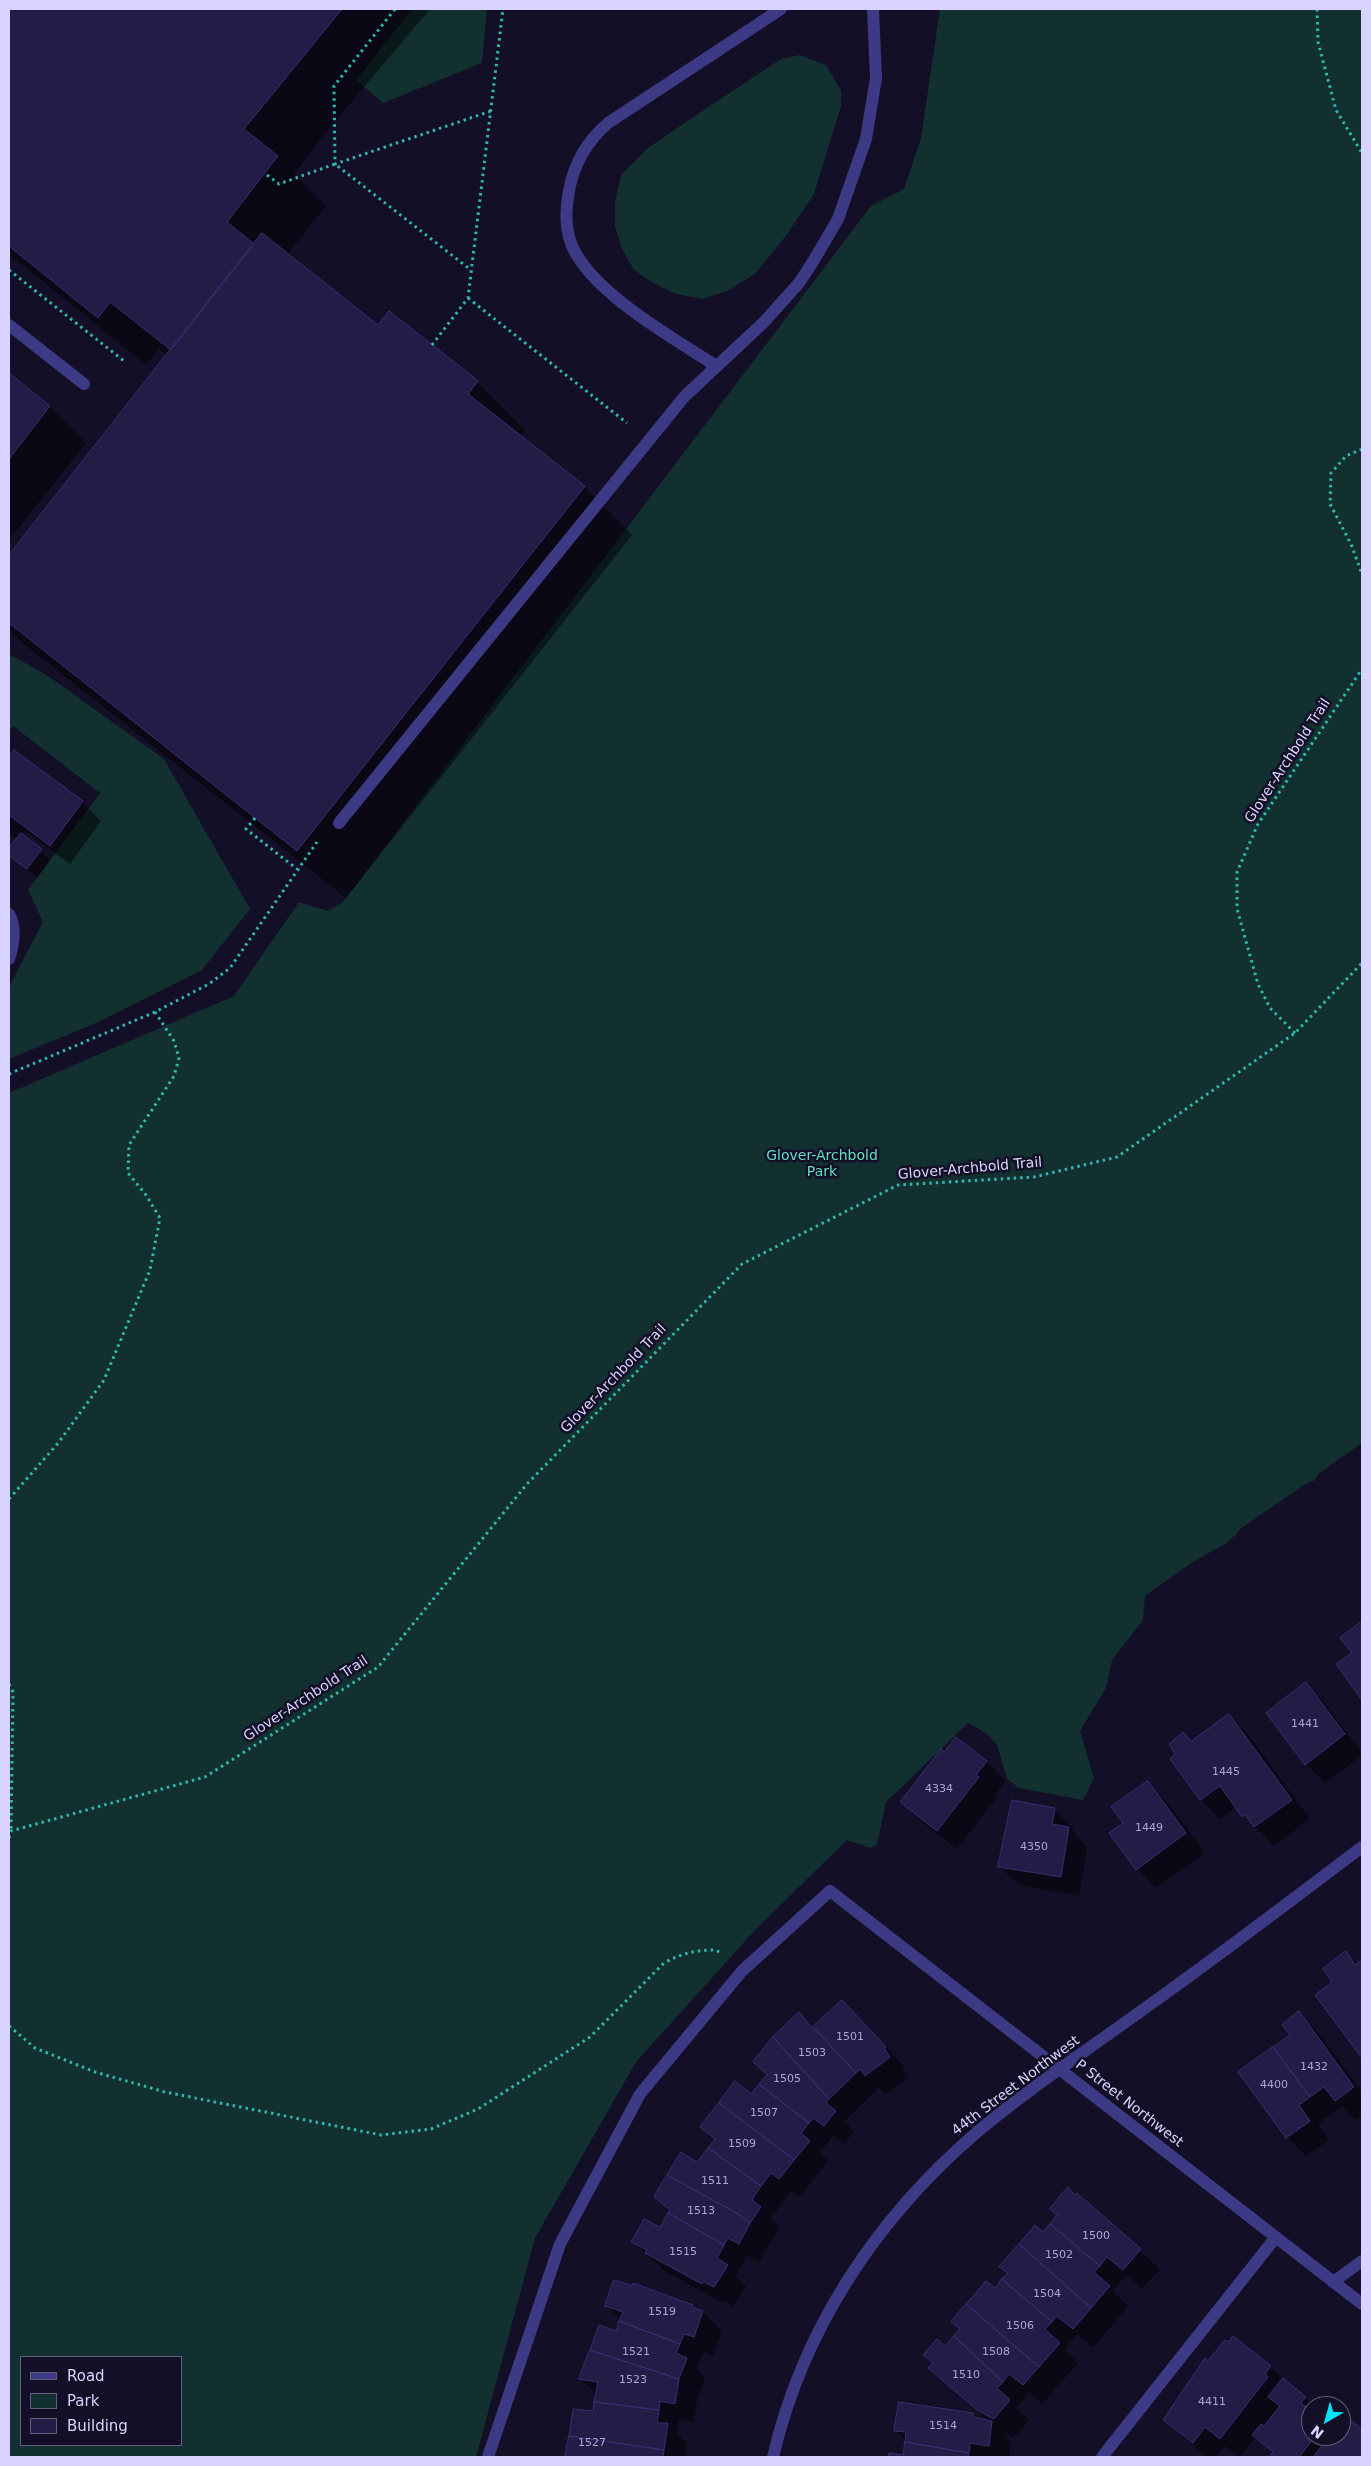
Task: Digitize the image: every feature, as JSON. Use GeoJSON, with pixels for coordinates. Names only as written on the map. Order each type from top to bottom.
{"type":"FeatureCollection","features":[{"type":"Feature","properties":{"kind":"street"},"geometry":{"type":"LineString","coordinates":[[716,366],[629,308],[584,264],[569,237],[567,203],[570,186],[581,154],[588,142],[608,123],[781,9]]}},
{"type":"Feature","properties":{"kind":"street"},"geometry":{"type":"LineString","coordinates":[[340,824],[684,396],[747,339],[782,304],[814,260],[838,218],[866,139],[873,108],[876,78],[873,9]]}},
{"type":"Feature","properties":{"kind":"street"},"geometry":{"type":"LineString","coordinates":[[9,325],[84,384]]}},
{"type":"Feature","properties":{"kind":"street"},"geometry":{"type":"LineString","coordinates":[[9,914],[13,921],[14,943],[9,959]]}},
{"type":"Feature","properties":{"kind":"street","name":"44th Street Northwest"},"geometry":{"type":"LineString","coordinates":[[773,2457],[790,2400],[813,2342],[838,2295],[877,2236],[903,2204],[946,2160],[1009,2106],[1362,1847]]}},
{"type":"Feature","properties":{"kind":"street","name":"P Street Northwest"},"geometry":{"type":"LineString","coordinates":[[488,2457],[560,2244],[640,2094],[742,1971],[830,1891],[1362,2304]]}},
{"type":"Feature","properties":{"kind":"street"},"geometry":{"type":"LineString","coordinates":[[1102,2457],[1276,2237]]}},
{"type":"Feature","properties":{"kind":"street"},"geometry":{"type":"LineString","coordinates":[[1333,2282],[1362,2260]]}},
{"type":"Feature","properties":{"kind":"path"},"geometry":{"type":"LineString","coordinates":[[335,164],[334,86],[395,9]]}},
{"type":"Feature","properties":{"kind":"path"},"geometry":{"type":"LineString","coordinates":[[432,345],[468,298],[503,9]]}},
{"type":"Feature","properties":{"kind":"path"},"geometry":{"type":"LineString","coordinates":[[1317,9],[1318,42],[1336,110],[1362,153]]}},
{"type":"Feature","properties":{"kind":"path"},"geometry":{"type":"LineString","coordinates":[[267,175],[279,184],[491,111]]}},
{"type":"Feature","properties":{"kind":"path"},"geometry":{"type":"LineString","coordinates":[[335,164],[472,270]]}},
{"type":"Feature","properties":{"kind":"path"},"geometry":{"type":"LineString","coordinates":[[9,270],[124,361]]}},
{"type":"Feature","properties":{"kind":"path"},"geometry":{"type":"LineString","coordinates":[[468,298],[649,440]]}},
{"type":"Feature","properties":{"kind":"path"},"geometry":{"type":"LineString","coordinates":[[1362,449],[1346,456],[1331,472],[1330,504],[1351,544],[1362,574]]}},
{"type":"Feature","properties":{"kind":"path","name":"Glover-Archbold Trail"},"geometry":{"type":"LineString","coordinates":[[1295,1033],[1270,1008],[1258,984],[1237,909],[1237,872],[1258,824],[1362,669]]}},
{"type":"Feature","properties":{"kind":"path"},"geometry":{"type":"LineString","coordinates":[[255,818],[246,829],[297,869]]}},
{"type":"Feature","properties":{"kind":"path"},"geometry":{"type":"LineString","coordinates":[[9,1074],[155,1012],[209,984],[230,968],[318,841]]}},
{"type":"Feature","properties":{"kind":"path","name":"Glover-Archbold Trail"},"geometry":{"type":"LineString","coordinates":[[11,1831],[205,1777],[378,1667],[527,1484],[742,1264],[898,1185],[1034,1177],[1117,1157],[1295,1033],[1362,963]]}},
{"type":"Feature","properties":{"kind":"path"},"geometry":{"type":"LineString","coordinates":[[9,1499],[59,1442],[104,1380],[150,1270],[160,1218],[146,1195],[128,1173],[129,1145],[174,1076],[179,1058],[174,1042],[155,1012]]}},
{"type":"Feature","properties":{"kind":"path"},"geometry":{"type":"LineString","coordinates":[[9,1684],[13,1692],[11,1831],[9,1838]]}},
{"type":"Feature","properties":{"kind":"path"},"geometry":{"type":"LineString","coordinates":[[9,2026],[35,2048],[95,2072],[165,2092],[381,2135],[431,2129],[478,2109],[590,2037],[664,1963],[679,1955],[697,1950],[716,1950]]}},
{"type":"Feature","properties":{"kind":"green space"},"geometry":{"type":"Polygon","coordinates":[[[412,9],[487,9],[482,63],[383,103],[356,80],[412,9]]]}},
{"type":"Feature","properties":{"kind":"green space","name":"Glover-Archbold Park"},"geometry":{"type":"Polygon","coordinates":[[[940,9],[1362,9],[1362,1443],[1318,1474],[1315,1480],[1304,1485],[1240,1529],[1231,1540],[1196,1560],[1145,1596],[1143,1620],[1112,1660],[1106,1688],[1080,1731],[1094,1778],[1083,1800],[1019,1788],[1007,1779],[997,1745],[986,1733],[968,1723],[886,1802],[877,1845],[870,1848],[847,1840],[757,1928],[636,2062],[535,2238],[476,2457],[9,2457],[9,1093],[234,996],[299,902],[328,911],[343,902],[871,206],[904,189],[921,138],[940,9]]]}},
{"type":"Feature","properties":{"kind":"green space"},"geometry":{"type":"Polygon","coordinates":[[[800,55],[826,65],[841,91],[841,106],[814,194],[785,237],[755,274],[729,290],[703,299],[676,294],[653,283],[634,270],[621,247],[615,226],[615,201],[621,175],[648,148],[699,113],[781,59],[800,55]]]}},
{"type":"Feature","properties":{"kind":"green space"},"geometry":{"type":"Polygon","coordinates":[[[9,654],[48,676],[164,759],[250,909],[202,970],[96,1023],[9,1059],[9,987],[43,922],[28,890],[100,793],[13,726],[9,731],[9,654]]]}},
{"type":"Feature","properties":{"kind":"building"},"geometry":{"type":"Polygon","coordinates":[[[9,9],[342,9],[244,129],[278,156],[227,222],[254,244],[171,350],[110,302],[98,318],[9,246],[9,9]]]}},
{"type":"Feature","properties":{"kind":"building"},"geometry":{"type":"Polygon","coordinates":[[[262,233],[378,325],[389,311],[472,376],[478,381],[468,394],[585,486],[297,851],[9,623],[9,555],[262,233]]]}},
{"type":"Feature","properties":{"kind":"building"},"geometry":{"type":"Polygon","coordinates":[[[9,373],[50,406],[9,459],[9,373]]]}},
{"type":"Feature","properties":{"kind":"building"},"geometry":{"type":"Polygon","coordinates":[[[14,750],[83,801],[50,846],[9,815],[9,758],[14,750]]]}},
{"type":"Feature","properties":{"kind":"building"},"geometry":{"type":"Polygon","coordinates":[[[21,833],[42,849],[27,869],[9,856],[9,848],[21,833]]]}},
{"type":"Feature","properties":{"kind":"building"},"geometry":{"type":"Polygon","coordinates":[[[1360,1623],[1362,1627],[1362,1700],[1336,1664],[1352,1653],[1340,1638],[1360,1623]]]}},
{"type":"Feature","properties":{"kind":"building"},"geometry":{"type":"Polygon","coordinates":[[[1306,1682],[1345,1734],[1305,1765],[1266,1713],[1306,1682]]]}},
{"type":"Feature","properties":{"kind":"building"},"geometry":{"type":"Polygon","coordinates":[[[1229,1714],[1292,1800],[1254,1827],[1245,1815],[1242,1817],[1220,1786],[1200,1800],[1170,1759],[1175,1754],[1169,1744],[1183,1732],[1191,1741],[1229,1714]]]}},
{"type":"Feature","properties":{"kind":"building"},"geometry":{"type":"Polygon","coordinates":[[[956,1737],[987,1761],[976,1775],[979,1777],[937,1831],[900,1802],[941,1749],[944,1752],[956,1737]]]}},
{"type":"Feature","properties":{"kind":"building"},"geometry":{"type":"Polygon","coordinates":[[[1148,1781],[1186,1833],[1136,1870],[1109,1833],[1123,1823],[1111,1807],[1148,1781]]]}},
{"type":"Feature","properties":{"kind":"building"},"geometry":{"type":"Polygon","coordinates":[[[1012,1800],[1055,1808],[1052,1824],[1069,1827],[1061,1877],[998,1867],[1012,1800]]]}},
{"type":"Feature","properties":{"kind":"building"},"geometry":{"type":"Polygon","coordinates":[[[1346,1951],[1355,1965],[1362,1960],[1362,2058],[1315,1995],[1332,1982],[1323,1969],[1346,1951]]]}},
{"type":"Feature","properties":{"kind":"building"},"geometry":{"type":"Polygon","coordinates":[[[842,2000],[886,2047],[884,2048],[890,2057],[865,2076],[860,2069],[856,2073],[813,2027],[842,2000]]]}},
{"type":"Feature","properties":{"kind":"building"},"geometry":{"type":"Polygon","coordinates":[[[1299,2011],[1354,2087],[1335,2101],[1324,2087],[1310,2097],[1273,2047],[1290,2035],[1282,2025],[1299,2011]]]}},
{"type":"Feature","properties":{"kind":"building"},"geometry":{"type":"Polygon","coordinates":[[[799,2012],[856,2073],[829,2099],[773,2037],[799,2012]]]}},
{"type":"Feature","properties":{"kind":"building"},"geometry":{"type":"Polygon","coordinates":[[[773,2037],[829,2099],[826,2103],[836,2111],[824,2126],[813,2118],[809,2123],[759,2084],[767,2075],[753,2062],[773,2037]]]}},
{"type":"Feature","properties":{"kind":"building"},"geometry":{"type":"Polygon","coordinates":[[[1273,2047],[1310,2097],[1299,2105],[1310,2121],[1286,2138],[1238,2072],[1273,2047]]]}},
{"type":"Feature","properties":{"kind":"building"},"geometry":{"type":"Polygon","coordinates":[[[735,2081],[751,2094],[759,2084],[809,2123],[801,2133],[810,2141],[794,2160],[719,2103],[735,2081]]]}},
{"type":"Feature","properties":{"kind":"building"},"geometry":{"type":"Polygon","coordinates":[[[719,2103],[794,2160],[779,2179],[771,2173],[761,2186],[708,2148],[715,2139],[700,2127],[719,2103]]]}},
{"type":"Feature","properties":{"kind":"building"},"geometry":{"type":"Polygon","coordinates":[[[708,2148],[761,2186],[752,2200],[761,2207],[750,2223],[740,2215],[667,2175],[681,2152],[697,2162],[708,2148]]]}},
{"type":"Feature","properties":{"kind":"building"},"geometry":{"type":"Polygon","coordinates":[[[667,2175],[740,2215],[750,2223],[739,2244],[728,2238],[724,2245],[668,2213],[670,2210],[654,2197],[667,2175]]]}},
{"type":"Feature","properties":{"kind":"building"},"geometry":{"type":"Polygon","coordinates":[[[1068,2187],[1075,2195],[1077,2193],[1141,2249],[1123,2270],[1107,2257],[1100,2266],[1050,2224],[1057,2215],[1050,2209],[1068,2187]]]}},
{"type":"Feature","properties":{"kind":"building"},"geometry":{"type":"Polygon","coordinates":[[[668,2213],[724,2245],[717,2258],[728,2265],[714,2287],[704,2282],[702,2284],[645,2253],[647,2250],[631,2242],[644,2219],[660,2227],[668,2213]]]}},
{"type":"Feature","properties":{"kind":"building"},"geometry":{"type":"Polygon","coordinates":[[[1050,2224],[1100,2266],[1094,2272],[1110,2286],[1091,2308],[1019,2244],[1035,2225],[1043,2232],[1050,2224]]]}},
{"type":"Feature","properties":{"kind":"building"},"geometry":{"type":"Polygon","coordinates":[[[1019,2244],[1091,2308],[1073,2329],[1057,2316],[1052,2322],[1002,2279],[1008,2273],[999,2267],[1019,2244]]]}},
{"type":"Feature","properties":{"kind":"building"},"geometry":{"type":"Polygon","coordinates":[[[1002,2279],[1052,2322],[1045,2329],[1060,2343],[1039,2367],[966,2304],[986,2281],[995,2288],[1002,2279]]]}},
{"type":"Feature","properties":{"kind":"building"},"geometry":{"type":"Polygon","coordinates":[[[614,2280],[633,2286],[633,2283],[693,2305],[692,2307],[703,2311],[694,2337],[684,2334],[680,2344],[619,2321],[623,2312],[605,2306],[614,2280]]]}},
{"type":"Feature","properties":{"kind":"building"},"geometry":{"type":"Polygon","coordinates":[[[966,2304],[1039,2367],[1023,2385],[1009,2374],[1003,2382],[954,2336],[960,2329],[951,2322],[966,2304]]]}},
{"type":"Feature","properties":{"kind":"building"},"geometry":{"type":"Polygon","coordinates":[[[619,2321],[680,2344],[676,2353],[687,2358],[679,2379],[590,2350],[599,2325],[616,2331],[619,2321]]]}},
{"type":"Feature","properties":{"kind":"building"},"geometry":{"type":"Polygon","coordinates":[[[954,2336],[1003,2382],[997,2388],[1010,2400],[994,2419],[977,2410],[928,2368],[933,2363],[923,2355],[937,2339],[945,2346],[954,2336]]]}},
{"type":"Feature","properties":{"kind":"building"},"geometry":{"type":"Polygon","coordinates":[[[1233,2336],[1271,2366],[1265,2374],[1268,2377],[1220,2439],[1205,2427],[1193,2443],[1163,2420],[1205,2358],[1208,2361],[1225,2340],[1228,2342],[1233,2336]]]}},
{"type":"Feature","properties":{"kind":"building"},"geometry":{"type":"Polygon","coordinates":[[[590,2350],[679,2379],[675,2404],[660,2401],[659,2410],[594,2402],[598,2382],[579,2379],[590,2350]]]}},
{"type":"Feature","properties":{"kind":"building"},"geometry":{"type":"Polygon","coordinates":[[[1283,2378],[1305,2396],[1301,2396],[1301,2446],[1308,2446],[1299,2457],[1269,2457],[1273,2452],[1252,2435],[1261,2424],[1264,2426],[1280,2406],[1268,2397],[1283,2378]]]}},
{"type":"Feature","properties":{"kind":"building"},"geometry":{"type":"Polygon","coordinates":[[[594,2402],[659,2410],[657,2423],[668,2423],[664,2450],[569,2436],[573,2409],[593,2411],[594,2402]]]}},
{"type":"Feature","properties":{"kind":"building"},"geometry":{"type":"Polygon","coordinates":[[[899,2402],[973,2413],[973,2417],[992,2421],[989,2446],[970,2443],[969,2453],[905,2442],[906,2432],[894,2431],[899,2402]]]}},
{"type":"Feature","properties":{"kind":"building"},"geometry":{"type":"Polygon","coordinates":[[[1351,2421],[1362,2429],[1362,2457],[1313,2457],[1322,2446],[1351,2446],[1351,2421]]]}},
{"type":"Feature","properties":{"kind":"building"},"geometry":{"type":"Polygon","coordinates":[[[569,2436],[664,2450],[663,2457],[565,2457],[569,2436]]]}},
{"type":"Feature","properties":{"kind":"building"},"geometry":{"type":"Polygon","coordinates":[[[905,2442],[969,2453],[968,2457],[888,2457],[889,2453],[903,2455],[905,2442]]]}}]}
